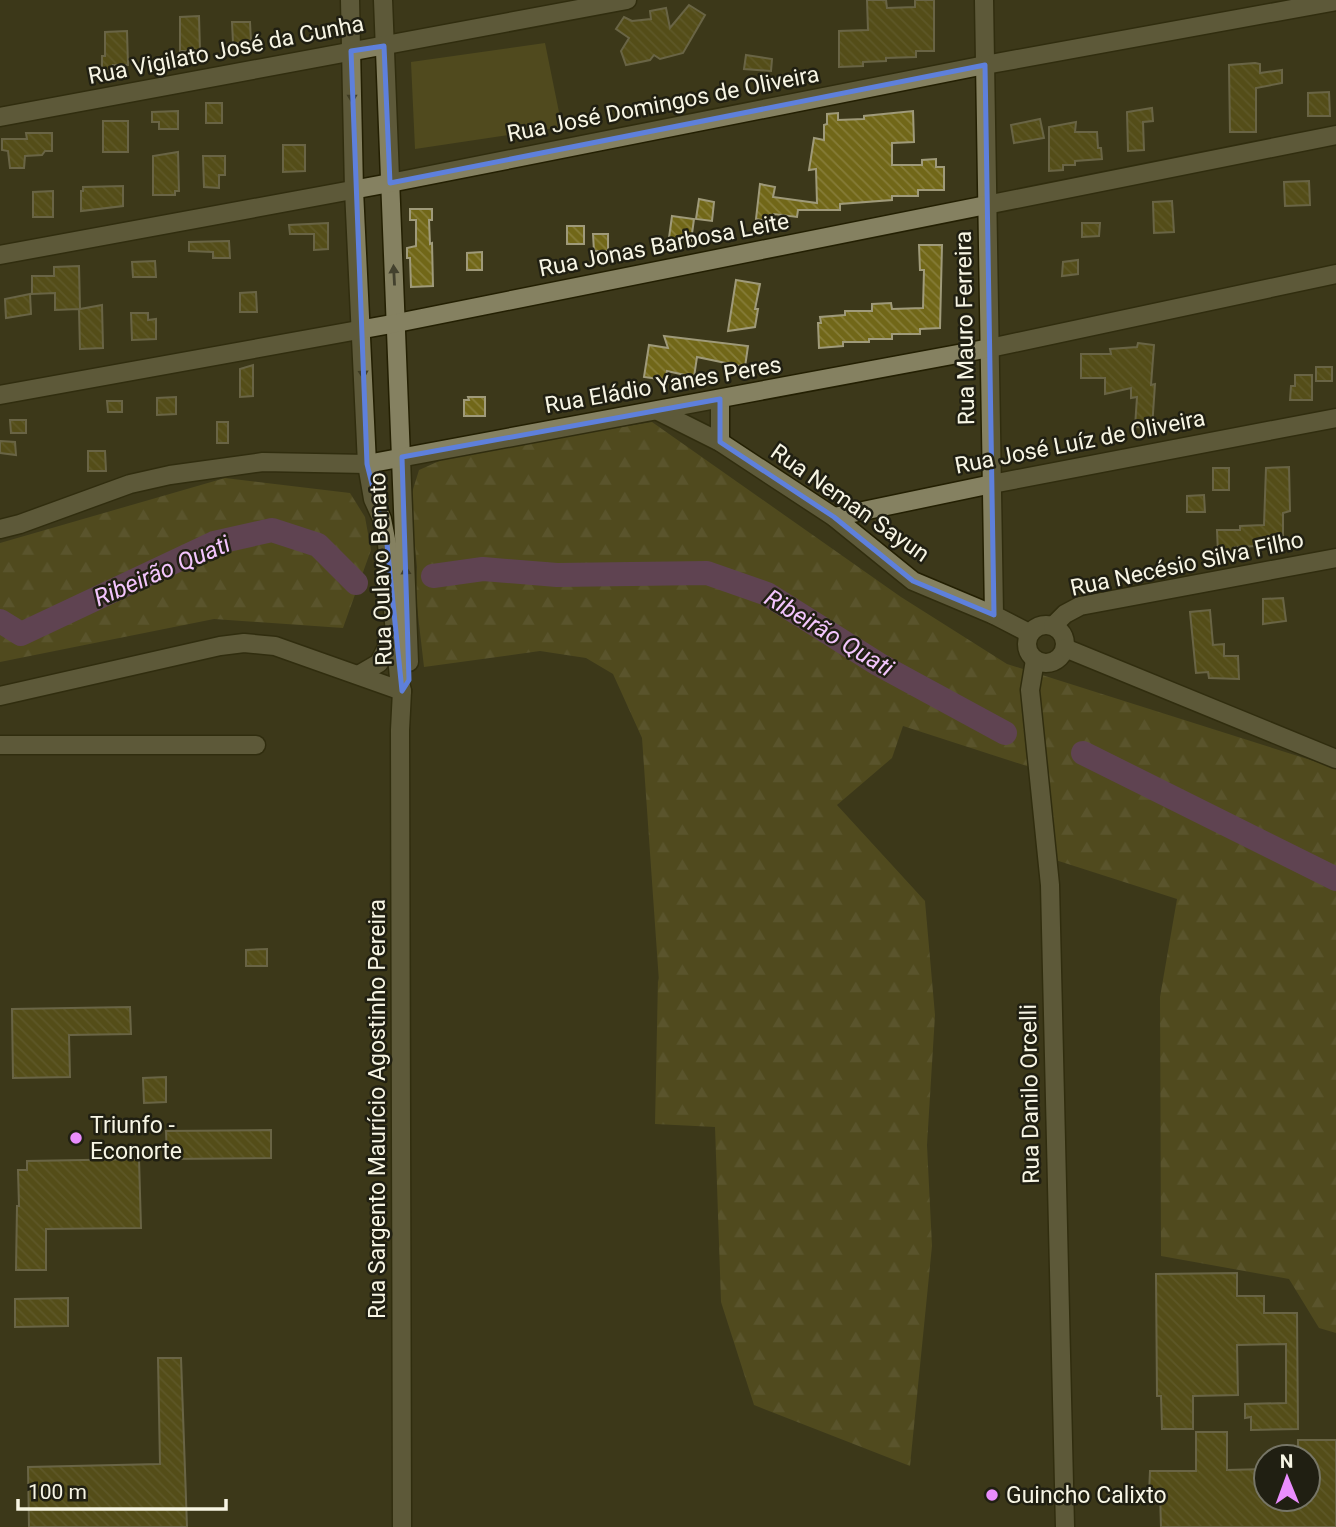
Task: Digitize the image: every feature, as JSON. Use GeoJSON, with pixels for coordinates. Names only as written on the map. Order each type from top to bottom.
{"type":"FeatureCollection","features":[{"type":"Feature","properties":{"kind":"street","name":"Rua Oulavo Benato"},"geometry":{"type":"LineString","coordinates":[[350,0],[354,190],[367,464],[373,499],[382,519],[387,544],[402,691]]}},
{"type":"Feature","properties":{"kind":"street","name":"Rua Oulavo Benato"},"geometry":{"type":"LineString","coordinates":[[383,0],[409,680],[402,691]]}},
{"type":"Feature","properties":{"kind":"street","name":"Rua Vigilato José da Cunha"},"geometry":{"type":"LineString","coordinates":[[0,117],[627,0]]}},
{"type":"Feature","properties":{"kind":"street","name":"Rua Mauro Ferreira"},"geometry":{"type":"LineString","coordinates":[[984,0],[994,615]]}},
{"type":"Feature","properties":{"kind":"street","name":"Rua José Domingos de Oliveira"},"geometry":{"type":"LineString","coordinates":[[0,255],[354,190],[985,65],[1336,1]]}},
{"type":"Feature","properties":{"kind":"street","name":"Rua Jonas Barbosa Leite"},"geometry":{"type":"LineString","coordinates":[[0,394],[397,323],[1336,135]]}},
{"type":"Feature","properties":{"kind":"street","name":"Rua Eládio Yanes Peres"},"geometry":{"type":"LineString","coordinates":[[0,529],[130,484],[170,475],[263,462],[367,464],[990,348],[1336,274]]}},
{"type":"Feature","properties":{"kind":"street"},"geometry":{"type":"LineString","coordinates":[[720,399],[720,442]]}},
{"type":"Feature","properties":{"kind":"street","name":"Rua Neman Sayun"},"geometry":{"type":"LineString","coordinates":[[658,411],[720,442],[834,517],[913,581],[994,615]]}},
{"type":"Feature","properties":{"kind":"street","name":"Rua José Luíz de Oliveira"},"geometry":{"type":"LineString","coordinates":[[834,517],[1336,418]]}},
{"type":"Feature","properties":{"kind":"street","name":"Rua Necésio Silva Filho"},"geometry":{"type":"LineString","coordinates":[[1053,626],[1065,614],[1080,606],[1336,558]]}},
{"type":"Feature","properties":{"kind":"street"},"geometry":{"type":"LineString","coordinates":[[994,615],[1029,633]]}},
{"type":"Feature","properties":{"kind":"street"},"geometry":{"type":"LineString","coordinates":[[1038,626],[1053,626],[1063,636],[1065,648],[1053,662],[1041,663],[1027,650],[1029,633],[1038,626]]}},
{"type":"Feature","properties":{"kind":"street"},"geometry":{"type":"LineString","coordinates":[[360,674],[379,663],[395,630]]}},
{"type":"Feature","properties":{"kind":"street"},"geometry":{"type":"LineString","coordinates":[[0,695],[244,643],[275,646],[402,691]]}},
{"type":"Feature","properties":{"kind":"street"},"geometry":{"type":"LineString","coordinates":[[1065,648],[1336,759]]}},
{"type":"Feature","properties":{"kind":"street","name":"Rua Danilo Orcelli"},"geometry":{"type":"LineString","coordinates":[[1035,660],[1030,690],[1050,884],[1065,1527]]}},
{"type":"Feature","properties":{"kind":"street","name":"Rua Sargento Maurício Agostinho Pereira"},"geometry":{"type":"LineString","coordinates":[[402,691],[402,1527]]}},
{"type":"Feature","properties":{"kind":"street"},"geometry":{"type":"LineString","coordinates":[[0,745],[256,745]]}},
{"type":"Feature","properties":{"kind":"highlighted area"},"geometry":{"type":"Polygon","coordinates":[[[384,46],[390,183],[985,65],[994,615],[913,581],[834,517],[720,442],[720,399],[402,457],[409,680],[402,691],[387,544],[367,464],[351,51],[384,46]]]}},
{"type":"Feature","properties":{"kind":"green space"},"geometry":{"type":"Polygon","coordinates":[[[545,43],[562,127],[415,149],[411,62],[545,43]]]}},
{"type":"Feature","properties":{"kind":"green space"},"geometry":{"type":"Polygon","coordinates":[[[652,422],[901,597],[1007,664],[1336,768],[1336,1333],[1319,1328],[1289,1279],[1161,1256],[1160,997],[1177,899],[1043,856],[1045,772],[903,726],[892,758],[837,805],[925,901],[935,1015],[927,1145],[932,1246],[910,1466],[754,1405],[721,1302],[715,1127],[655,1124],[658,978],[659,982],[642,738],[613,674],[586,658],[540,651],[424,667],[416,598],[417,567],[410,499],[419,470],[455,454],[652,422]]]}},
{"type":"Feature","properties":{"kind":"green space"},"geometry":{"type":"Polygon","coordinates":[[[225,478],[350,493],[365,517],[371,550],[343,628],[214,619],[0,662],[0,543],[225,478]]]}},
{"type":"Feature","properties":{"kind":"building"},"geometry":{"type":"Polygon","coordinates":[[[867,0],[886,0],[887,8],[915,7],[915,0],[934,0],[934,51],[916,51],[916,57],[863,62],[863,66],[839,67],[839,31],[868,30],[867,0]]]}},
{"type":"Feature","properties":{"kind":"building"},"geometry":{"type":"Polygon","coordinates":[[[689,5],[705,15],[683,53],[660,59],[654,55],[650,60],[626,65],[621,51],[629,38],[616,29],[624,17],[632,21],[651,19],[650,11],[666,8],[670,28],[689,5]]]}},
{"type":"Feature","properties":{"kind":"building"},"geometry":{"type":"Polygon","coordinates":[[[199,16],[200,51],[180,51],[180,17],[199,16]]]}},
{"type":"Feature","properties":{"kind":"building"},"geometry":{"type":"Polygon","coordinates":[[[232,22],[250,22],[251,42],[233,43],[232,22]]]}},
{"type":"Feature","properties":{"kind":"building"},"geometry":{"type":"Polygon","coordinates":[[[127,31],[128,65],[113,65],[113,70],[102,71],[105,32],[127,31]]]}},
{"type":"Feature","properties":{"kind":"building"},"geometry":{"type":"Polygon","coordinates":[[[746,55],[772,59],[771,71],[744,69],[746,55]]]}},
{"type":"Feature","properties":{"kind":"building"},"geometry":{"type":"Polygon","coordinates":[[[1260,64],[1260,73],[1282,70],[1282,83],[1256,88],[1256,132],[1230,132],[1229,65],[1260,64]]]}},
{"type":"Feature","properties":{"kind":"building"},"geometry":{"type":"Polygon","coordinates":[[[1329,92],[1330,116],[1308,116],[1308,93],[1329,92]]]}},
{"type":"Feature","properties":{"kind":"building"},"geometry":{"type":"Polygon","coordinates":[[[206,103],[222,103],[222,123],[206,123],[206,103]]]}},
{"type":"Feature","properties":{"kind":"building"},"geometry":{"type":"Polygon","coordinates":[[[1152,108],[1153,121],[1143,122],[1144,150],[1128,151],[1127,112],[1152,108]]]}},
{"type":"Feature","properties":{"kind":"building"},"geometry":{"type":"Polygon","coordinates":[[[178,111],[178,129],[159,129],[159,122],[152,122],[152,112],[178,111]]]}},
{"type":"Feature","properties":{"kind":"building"},"geometry":{"type":"Polygon","coordinates":[[[913,111],[914,142],[892,143],[892,165],[922,165],[922,160],[936,159],[936,167],[944,167],[944,190],[918,190],[918,196],[892,196],[892,200],[840,204],[840,210],[798,210],[797,217],[774,214],[773,222],[756,219],[760,184],[775,187],[773,197],[817,203],[816,169],[809,170],[814,138],[824,140],[827,114],[838,113],[838,120],[864,119],[864,116],[913,111]]]}},
{"type":"Feature","properties":{"kind":"building"},"geometry":{"type":"Polygon","coordinates":[[[1040,119],[1044,138],[1014,143],[1011,125],[1040,119]]]}},
{"type":"Feature","properties":{"kind":"building"},"geometry":{"type":"Polygon","coordinates":[[[103,121],[128,121],[128,152],[103,152],[103,121]]]}},
{"type":"Feature","properties":{"kind":"building"},"geometry":{"type":"Polygon","coordinates":[[[1076,122],[1075,132],[1097,132],[1102,159],[1075,161],[1075,165],[1063,165],[1063,170],[1049,171],[1049,127],[1076,122]]]}},
{"type":"Feature","properties":{"kind":"building"},"geometry":{"type":"Polygon","coordinates":[[[26,133],[52,133],[52,151],[45,151],[42,155],[25,156],[24,168],[10,168],[8,151],[2,150],[2,139],[27,139],[26,133]]]}},
{"type":"Feature","properties":{"kind":"building"},"geometry":{"type":"Polygon","coordinates":[[[283,145],[305,145],[305,171],[283,172],[283,145]]]}},
{"type":"Feature","properties":{"kind":"building"},"geometry":{"type":"Polygon","coordinates":[[[178,152],[179,191],[175,191],[175,195],[153,195],[153,156],[178,152]]]}},
{"type":"Feature","properties":{"kind":"building"},"geometry":{"type":"Polygon","coordinates":[[[203,156],[225,156],[225,175],[219,175],[219,188],[204,187],[203,156]]]}},
{"type":"Feature","properties":{"kind":"building"},"geometry":{"type":"Polygon","coordinates":[[[1309,181],[1310,205],[1285,206],[1284,182],[1309,181]]]}},
{"type":"Feature","properties":{"kind":"building"},"geometry":{"type":"Polygon","coordinates":[[[123,186],[123,206],[81,211],[83,187],[123,186]]]}},
{"type":"Feature","properties":{"kind":"building"},"geometry":{"type":"Polygon","coordinates":[[[53,191],[53,217],[33,217],[33,192],[53,191]]]}},
{"type":"Feature","properties":{"kind":"building"},"geometry":{"type":"Polygon","coordinates":[[[699,199],[714,202],[712,221],[696,219],[699,199]]]}},
{"type":"Feature","properties":{"kind":"building"},"geometry":{"type":"Polygon","coordinates":[[[1172,201],[1174,232],[1154,233],[1153,202],[1172,201]]]}},
{"type":"Feature","properties":{"kind":"building"},"geometry":{"type":"Polygon","coordinates":[[[410,209],[432,209],[432,220],[429,220],[433,286],[411,287],[407,248],[416,246],[416,220],[410,220],[410,209]]]}},
{"type":"Feature","properties":{"kind":"building"},"geometry":{"type":"Polygon","coordinates":[[[672,216],[694,219],[691,241],[669,238],[672,216]]]}},
{"type":"Feature","properties":{"kind":"building"},"geometry":{"type":"Polygon","coordinates":[[[328,223],[328,249],[314,250],[314,234],[290,234],[289,225],[328,223]]]}},
{"type":"Feature","properties":{"kind":"building"},"geometry":{"type":"Polygon","coordinates":[[[1082,223],[1100,223],[1099,236],[1082,237],[1082,223]]]}},
{"type":"Feature","properties":{"kind":"building"},"geometry":{"type":"Polygon","coordinates":[[[567,226],[584,226],[584,244],[567,244],[567,226]]]}},
{"type":"Feature","properties":{"kind":"building"},"geometry":{"type":"Polygon","coordinates":[[[593,234],[608,234],[608,251],[594,251],[593,234]]]}},
{"type":"Feature","properties":{"kind":"building"},"geometry":{"type":"Polygon","coordinates":[[[229,241],[230,258],[213,258],[213,252],[189,251],[189,242],[229,241]]]}},
{"type":"Feature","properties":{"kind":"building"},"geometry":{"type":"Polygon","coordinates":[[[919,245],[942,245],[940,328],[920,329],[920,334],[892,334],[892,339],[843,342],[843,346],[819,348],[820,317],[845,315],[845,311],[872,311],[872,304],[891,303],[892,309],[923,308],[924,270],[920,270],[919,245]]]}},
{"type":"Feature","properties":{"kind":"building"},"geometry":{"type":"Polygon","coordinates":[[[482,252],[482,270],[467,270],[467,253],[482,252]]]}},
{"type":"Feature","properties":{"kind":"building"},"geometry":{"type":"Polygon","coordinates":[[[1078,260],[1078,274],[1062,276],[1063,262],[1078,260]]]}},
{"type":"Feature","properties":{"kind":"building"},"geometry":{"type":"Polygon","coordinates":[[[155,261],[156,277],[133,277],[132,262],[155,261]]]}},
{"type":"Feature","properties":{"kind":"building"},"geometry":{"type":"Polygon","coordinates":[[[79,266],[80,309],[102,305],[103,348],[80,349],[79,309],[55,310],[55,293],[32,294],[32,276],[54,276],[54,267],[79,266]]]}},
{"type":"Feature","properties":{"kind":"building"},"geometry":{"type":"Polygon","coordinates":[[[736,280],[760,284],[755,309],[758,309],[755,327],[728,331],[736,280]]]}},
{"type":"Feature","properties":{"kind":"building"},"geometry":{"type":"Polygon","coordinates":[[[256,292],[257,312],[240,312],[240,293],[256,292]]]}},
{"type":"Feature","properties":{"kind":"building"},"geometry":{"type":"Polygon","coordinates":[[[30,294],[31,314],[6,318],[5,299],[30,294]]]}},
{"type":"Feature","properties":{"kind":"building"},"geometry":{"type":"Polygon","coordinates":[[[131,313],[148,313],[148,320],[156,319],[156,339],[132,340],[131,313]]]}},
{"type":"Feature","properties":{"kind":"building"},"geometry":{"type":"Polygon","coordinates":[[[664,336],[748,346],[745,367],[697,357],[694,377],[667,371],[666,380],[644,377],[649,345],[668,348],[664,336]]]}},
{"type":"Feature","properties":{"kind":"building"},"geometry":{"type":"Polygon","coordinates":[[[1138,343],[1154,345],[1152,428],[1135,427],[1137,397],[1131,398],[1131,388],[1105,394],[1105,378],[1081,378],[1081,354],[1111,354],[1110,349],[1137,347],[1138,343]]]}},
{"type":"Feature","properties":{"kind":"building"},"geometry":{"type":"Polygon","coordinates":[[[253,365],[253,396],[240,397],[240,369],[253,365]]]}},
{"type":"Feature","properties":{"kind":"building"},"geometry":{"type":"Polygon","coordinates":[[[1316,367],[1332,367],[1332,381],[1316,381],[1316,367]]]}},
{"type":"Feature","properties":{"kind":"building"},"geometry":{"type":"Polygon","coordinates":[[[1295,375],[1312,375],[1312,400],[1290,400],[1291,386],[1295,386],[1295,375]]]}},
{"type":"Feature","properties":{"kind":"building"},"geometry":{"type":"Polygon","coordinates":[[[176,397],[176,414],[157,415],[157,398],[176,397]]]}},
{"type":"Feature","properties":{"kind":"building"},"geometry":{"type":"Polygon","coordinates":[[[468,397],[485,397],[485,416],[464,416],[464,400],[469,400],[468,397]]]}},
{"type":"Feature","properties":{"kind":"building"},"geometry":{"type":"Polygon","coordinates":[[[107,401],[122,401],[122,412],[108,412],[107,401]]]}},
{"type":"Feature","properties":{"kind":"building"},"geometry":{"type":"Polygon","coordinates":[[[10,420],[26,420],[26,433],[11,433],[10,420]]]}},
{"type":"Feature","properties":{"kind":"building"},"geometry":{"type":"Polygon","coordinates":[[[217,422],[228,422],[228,443],[217,443],[217,422]]]}},
{"type":"Feature","properties":{"kind":"building"},"geometry":{"type":"Polygon","coordinates":[[[0,441],[15,442],[16,455],[0,453],[0,441]]]}},
{"type":"Feature","properties":{"kind":"building"},"geometry":{"type":"Polygon","coordinates":[[[88,451],[105,451],[106,471],[88,471],[88,451]]]}},
{"type":"Feature","properties":{"kind":"building"},"geometry":{"type":"Polygon","coordinates":[[[1289,467],[1290,511],[1283,513],[1283,542],[1259,542],[1259,546],[1235,547],[1235,553],[1218,553],[1217,530],[1240,530],[1240,526],[1264,525],[1266,468],[1289,467]]]}},
{"type":"Feature","properties":{"kind":"building"},"geometry":{"type":"Polygon","coordinates":[[[1213,468],[1229,468],[1229,490],[1213,490],[1213,468]]]}},
{"type":"Feature","properties":{"kind":"building"},"geometry":{"type":"Polygon","coordinates":[[[1204,495],[1205,512],[1187,512],[1187,496],[1204,495]]]}},
{"type":"Feature","properties":{"kind":"building"},"geometry":{"type":"Polygon","coordinates":[[[1283,598],[1286,621],[1263,624],[1263,599],[1283,598]]]}},
{"type":"Feature","properties":{"kind":"building"},"geometry":{"type":"Polygon","coordinates":[[[1210,610],[1213,645],[1224,644],[1224,656],[1238,656],[1239,679],[1209,678],[1208,672],[1196,673],[1190,612],[1210,610]]]}},
{"type":"Feature","properties":{"kind":"building"},"geometry":{"type":"Polygon","coordinates":[[[267,949],[267,966],[246,966],[246,950],[267,949]]]}},
{"type":"Feature","properties":{"kind":"building"},"geometry":{"type":"Polygon","coordinates":[[[130,1007],[131,1034],[69,1035],[70,1077],[13,1078],[12,1009],[130,1007]]]}},
{"type":"Feature","properties":{"kind":"building"},"geometry":{"type":"Polygon","coordinates":[[[166,1077],[166,1102],[144,1103],[143,1078],[166,1077]]]}},
{"type":"Feature","properties":{"kind":"building"},"geometry":{"type":"Polygon","coordinates":[[[271,1130],[271,1158],[167,1159],[166,1131],[271,1130]]]}},
{"type":"Feature","properties":{"kind":"building"},"geometry":{"type":"Polygon","coordinates":[[[139,1159],[141,1228],[46,1229],[46,1270],[16,1270],[18,1170],[27,1170],[27,1161],[139,1159]]]}},
{"type":"Feature","properties":{"kind":"building"},"geometry":{"type":"Polygon","coordinates":[[[1237,1273],[1237,1296],[1264,1296],[1264,1313],[1297,1313],[1298,1429],[1251,1430],[1251,1417],[1245,1418],[1245,1404],[1286,1403],[1286,1344],[1237,1345],[1238,1395],[1193,1396],[1193,1429],[1162,1429],[1161,1396],[1157,1396],[1156,1274],[1237,1273]]]}},
{"type":"Feature","properties":{"kind":"building"},"geometry":{"type":"Polygon","coordinates":[[[68,1298],[68,1326],[15,1327],[15,1299],[68,1298]]]}},
{"type":"Feature","properties":{"kind":"building"},"geometry":{"type":"Polygon","coordinates":[[[158,1358],[181,1358],[187,1527],[29,1527],[28,1467],[160,1464],[158,1358]]]}},
{"type":"Feature","properties":{"kind":"building"},"geometry":{"type":"Polygon","coordinates":[[[1196,1432],[1227,1432],[1227,1470],[1252,1469],[1252,1513],[1322,1513],[1322,1443],[1298,1443],[1298,1440],[1336,1440],[1336,1527],[1161,1527],[1160,1493],[1149,1494],[1150,1471],[1196,1471],[1196,1432]]]}},
{"type":"Feature","properties":{"kind":"waterway","name":"Ribeirão Quati"},"geometry":{"type":"LineString","coordinates":[[0,621],[21,634],[214,543],[272,530],[318,545],[356,583]]}},
{"type":"Feature","properties":{"kind":"waterway","name":"Ribeirão Quati"},"geometry":{"type":"LineString","coordinates":[[433,576],[483,569],[557,575],[707,573],[767,594],[878,664],[1005,733]]}},
{"type":"Feature","properties":{"kind":"waterway","name":"Ribeirão Quati"},"geometry":{"type":"LineString","coordinates":[[1083,753],[1336,879]]}},
{"type":"Feature","properties":{"kind":"place","name":"Triunfo - Econorte"},"geometry":{"type":"Point","coordinates":[76,1138]}},
{"type":"Feature","properties":{"kind":"place","name":"Guincho Calixto"},"geometry":{"type":"Point","coordinates":[992,1495]}}]}
